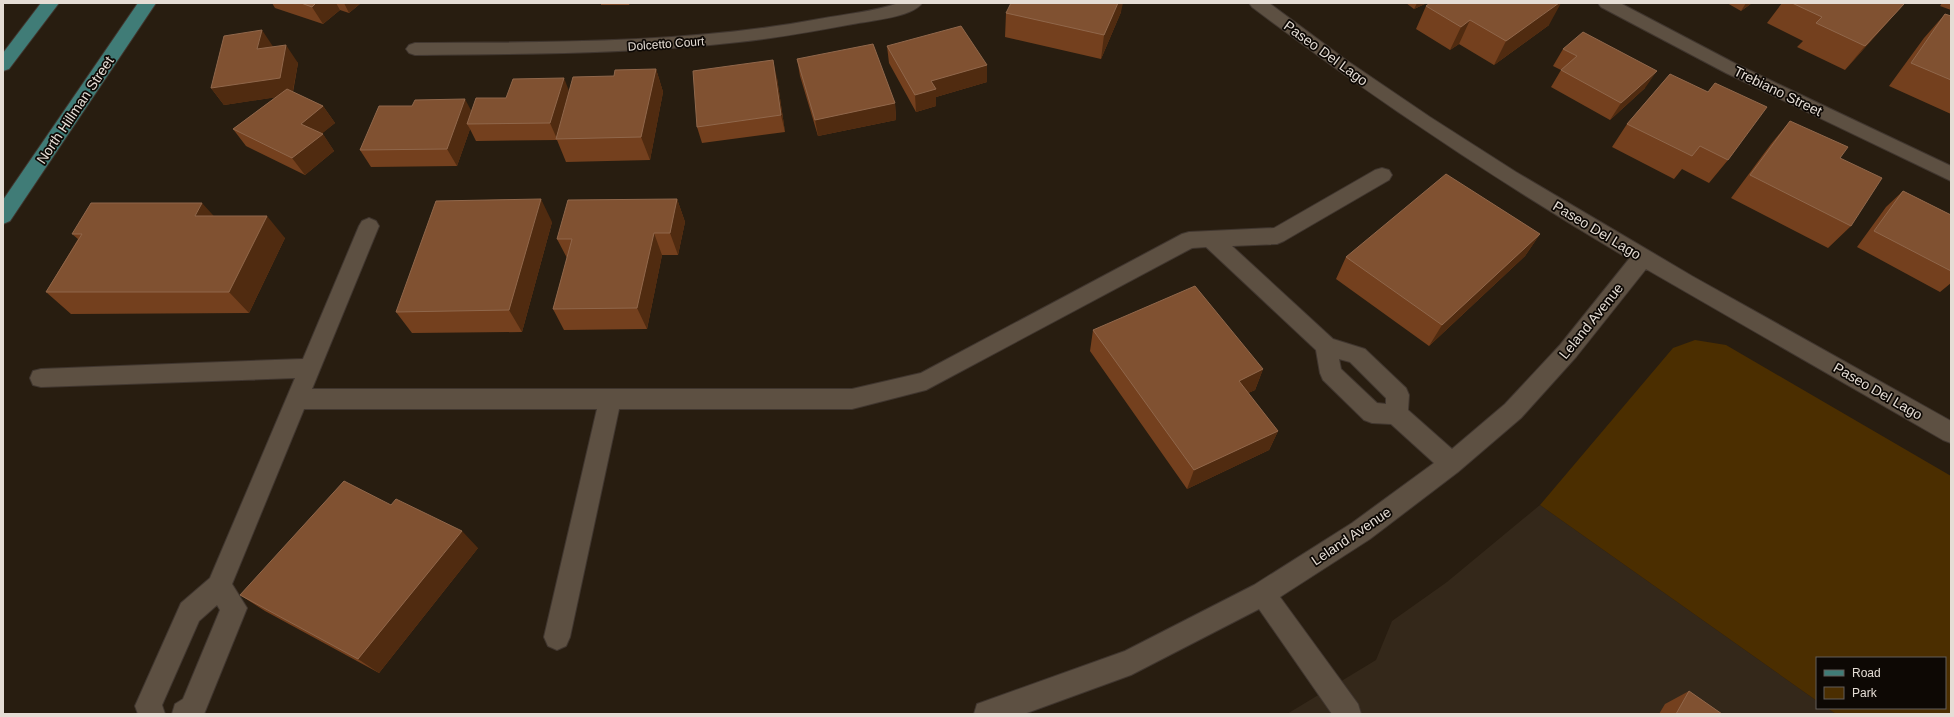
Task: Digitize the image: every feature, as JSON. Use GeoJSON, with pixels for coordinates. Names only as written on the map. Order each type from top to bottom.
{"type":"FeatureCollection","features":[{"type":"Feature","properties":{"kind":"main road"},"geometry":{"type":"LineString","coordinates":[[5,61],[50,3]]}},
{"type":"Feature","properties":{"kind":"main road","name":"North Hillman Street"},"geometry":{"type":"LineString","coordinates":[[3,216],[147,3]]}},
{"type":"Feature","properties":{"kind":"street","name":"Dolcetto Court"},"geometry":{"type":"LineString","coordinates":[[415,49],[621,47],[717,40],[814,27],[881,12],[913,3]]}},
{"type":"Feature","properties":{"kind":"street","name":"Paseo Del Lago"},"geometry":{"type":"LineString","coordinates":[[1258,3],[1380,92],[1498,170],[1643,257],[1951,433]]}},
{"type":"Feature","properties":{"kind":"street","name":"Trebiano Street"},"geometry":{"type":"LineString","coordinates":[[1608,3],[1732,69],[1951,174]]}},
{"type":"Feature","properties":{"kind":"street"},"geometry":{"type":"LineString","coordinates":[[297,399],[852,399],[926,380],[1189,240],[1277,236],[1382,175]]}},
{"type":"Feature","properties":{"kind":"street"},"geometry":{"type":"LineString","coordinates":[[152,714],[148,706],[190,612],[219,586],[369,226]]}},
{"type":"Feature","properties":{"kind":"street"},"geometry":{"type":"LineString","coordinates":[[1211,239],[1326,346],[1357,354],[1398,395],[1396,414]]}},
{"type":"Feature","properties":{"kind":"street","name":"Leland Avenue"},"geometry":{"type":"LineString","coordinates":[[987,714],[1131,662],[1263,594],[1361,531],[1451,463],[1514,411],[1568,351],[1643,257]]}},
{"type":"Feature","properties":{"kind":"street"},"geometry":{"type":"LineString","coordinates":[[1326,346],[1330,373],[1372,413],[1396,414],[1451,463]]}},
{"type":"Feature","properties":{"kind":"street"},"geometry":{"type":"LineString","coordinates":[[41,378],[310,368]]}},
{"type":"Feature","properties":{"kind":"street"},"geometry":{"type":"LineString","coordinates":[[557,637],[610,399]]}},
{"type":"Feature","properties":{"kind":"street"},"geometry":{"type":"LineString","coordinates":[[185,714],[193,709],[234,608],[219,586]]}},
{"type":"Feature","properties":{"kind":"street"},"geometry":{"type":"LineString","coordinates":[[1263,594],[1348,714]]}},
{"type":"Feature","properties":{"kind":"shaded area"},"geometry":{"type":"Polygon","coordinates":[[[1540,505],[1816,700],[1816,709],[1828,709],[1836,714],[1287,714],[1376,660],[1392,621],[1447,582],[1540,505]]]}},
{"type":"Feature","properties":{"kind":"green space"},"geometry":{"type":"Polygon","coordinates":[[[1695,340],[1726,345],[1951,476],[1951,714],[1836,714],[1828,709],[1946,709],[1946,657],[1816,657],[1816,700],[1540,505],[1673,348],[1695,340]]]}},
{"type":"Feature","properties":{"kind":"building"},"geometry":{"type":"Polygon","coordinates":[[[301,3],[316,3],[312,7],[301,3]]]}},
{"type":"Feature","properties":{"kind":"building"},"geometry":{"type":"Polygon","coordinates":[[[1011,3],[1118,3],[1104,35],[1006,13],[1011,3]]]}},
{"type":"Feature","properties":{"kind":"building"},"geometry":{"type":"Polygon","coordinates":[[[1430,3],[1559,3],[1506,41],[1470,20],[1461,27],[1426,6],[1430,3]]]}},
{"type":"Feature","properties":{"kind":"building"},"geometry":{"type":"Polygon","coordinates":[[[1792,3],[1904,4],[1865,46],[1816,23],[1822,17],[1792,3]]]}},
{"type":"Feature","properties":{"kind":"building"},"geometry":{"type":"Polygon","coordinates":[[[1945,14],[1951,16],[1951,80],[1911,63],[1945,14]]]}},
{"type":"Feature","properties":{"kind":"building"},"geometry":{"type":"Polygon","coordinates":[[[961,26],[987,65],[931,81],[936,89],[915,95],[887,46],[961,26]]]}},
{"type":"Feature","properties":{"kind":"building"},"geometry":{"type":"Polygon","coordinates":[[[262,30],[257,49],[286,45],[280,78],[211,88],[224,36],[262,30]]]}},
{"type":"Feature","properties":{"kind":"building"},"geometry":{"type":"Polygon","coordinates":[[[1583,32],[1657,71],[1621,103],[1561,70],[1577,56],[1563,49],[1583,32]]]}},
{"type":"Feature","properties":{"kind":"building"},"geometry":{"type":"Polygon","coordinates":[[[873,44],[895,103],[815,120],[797,59],[873,44]]]}},
{"type":"Feature","properties":{"kind":"building"},"geometry":{"type":"Polygon","coordinates":[[[773,60],[781,115],[697,127],[693,71],[773,60]]]}},
{"type":"Feature","properties":{"kind":"building"},"geometry":{"type":"Polygon","coordinates":[[[656,69],[641,137],[556,139],[573,77],[614,76],[615,70],[656,69]]]}},
{"type":"Feature","properties":{"kind":"building"},"geometry":{"type":"Polygon","coordinates":[[[1670,74],[1708,92],[1715,83],[1767,107],[1728,160],[1700,146],[1692,156],[1627,124],[1670,74]]]}},
{"type":"Feature","properties":{"kind":"building"},"geometry":{"type":"Polygon","coordinates":[[[564,78],[550,123],[467,124],[476,98],[506,98],[513,79],[564,78]]]}},
{"type":"Feature","properties":{"kind":"building"},"geometry":{"type":"Polygon","coordinates":[[[287,89],[323,106],[301,124],[323,134],[292,158],[233,129],[287,89]]]}},
{"type":"Feature","properties":{"kind":"building"},"geometry":{"type":"Polygon","coordinates":[[[465,99],[447,149],[360,150],[379,106],[412,106],[415,100],[465,99]]]}},
{"type":"Feature","properties":{"kind":"building"},"geometry":{"type":"Polygon","coordinates":[[[1790,121],[1848,147],[1840,158],[1882,178],[1851,226],[1750,175],[1790,121]]]}},
{"type":"Feature","properties":{"kind":"building"},"geometry":{"type":"Polygon","coordinates":[[[1446,174],[1540,234],[1442,325],[1346,257],[1446,174]]]}},
{"type":"Feature","properties":{"kind":"building"},"geometry":{"type":"Polygon","coordinates":[[[1903,191],[1951,215],[1951,271],[1874,231],[1903,191]]]}},
{"type":"Feature","properties":{"kind":"building"},"geometry":{"type":"Polygon","coordinates":[[[541,199],[509,310],[396,312],[436,201],[541,199]]]}},
{"type":"Feature","properties":{"kind":"building"},"geometry":{"type":"Polygon","coordinates":[[[677,199],[670,233],[654,233],[637,308],[553,309],[572,239],[557,239],[568,200],[677,199]]]}},
{"type":"Feature","properties":{"kind":"building"},"geometry":{"type":"Polygon","coordinates":[[[91,203],[202,203],[195,216],[267,216],[229,292],[46,292],[82,234],[72,234],[91,203]]]}},
{"type":"Feature","properties":{"kind":"building"},"geometry":{"type":"Polygon","coordinates":[[[1195,286],[1263,369],[1239,381],[1278,431],[1194,470],[1093,330],[1195,286]]]}},
{"type":"Feature","properties":{"kind":"building"},"geometry":{"type":"Polygon","coordinates":[[[344,481],[391,505],[396,499],[462,531],[358,659],[240,595],[344,481]]]}},
{"type":"Feature","properties":{"kind":"building"},"geometry":{"type":"Polygon","coordinates":[[[1689,691],[1722,714],[1676,714],[1689,691]]]}}]}
